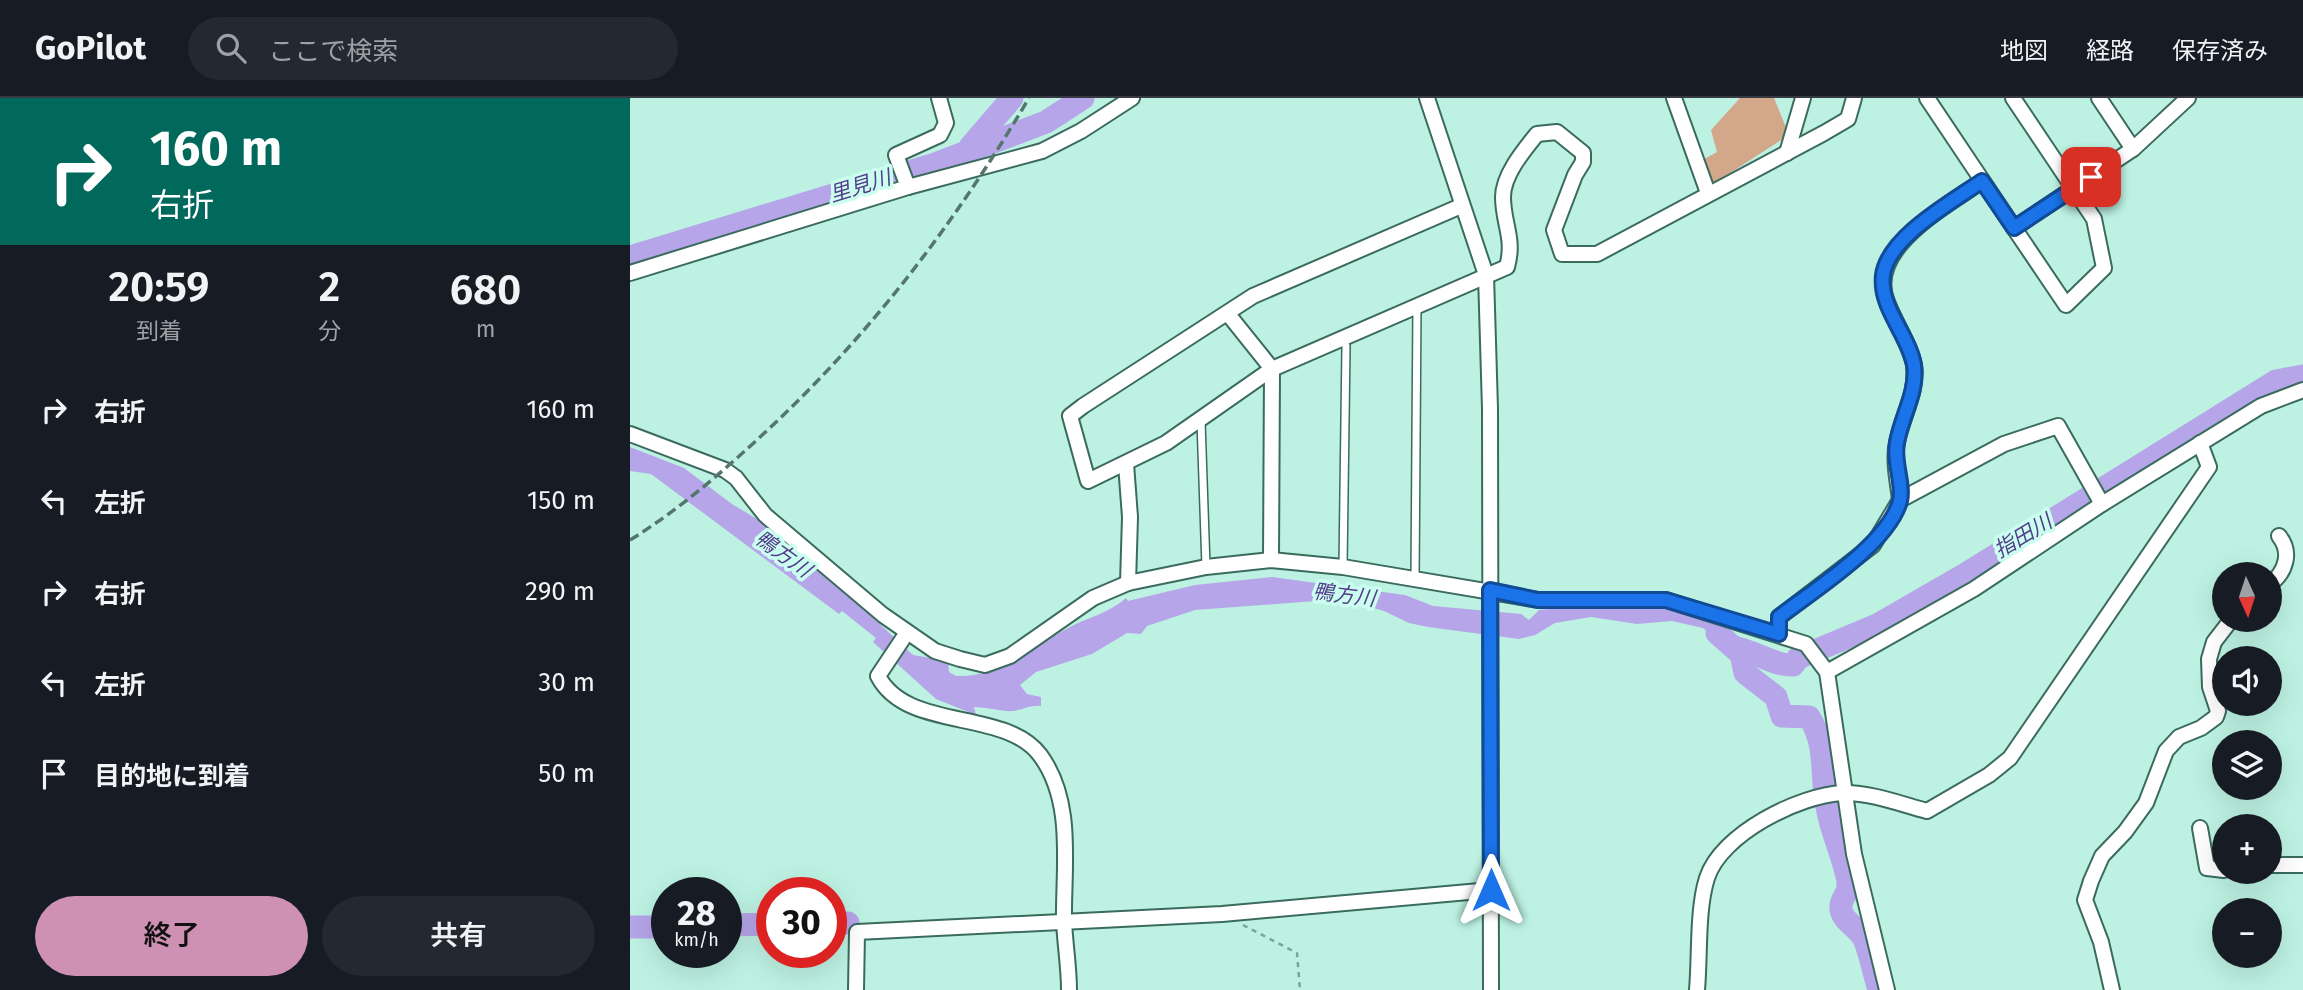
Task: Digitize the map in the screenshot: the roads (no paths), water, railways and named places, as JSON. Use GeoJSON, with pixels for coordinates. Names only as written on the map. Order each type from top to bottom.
{"type":"FeatureCollection","features":[{"type":"Feature","properties":{"kind":"street"},"geometry":{"type":"LineString","coordinates":[[908,187],[896,155],[914,144],[940,135],[946,123],[939,98]]}},
{"type":"Feature","properties":{"kind":"street"},"geometry":{"type":"LineString","coordinates":[[630,273],[908,187],[1042,152],[1132,98]]}},
{"type":"Feature","properties":{"kind":"street"},"geometry":{"type":"LineString","coordinates":[[1427,98],[1486,275],[1491,990]]}},
{"type":"Feature","properties":{"kind":"street"},"geometry":{"type":"LineString","coordinates":[[1674,98],[1707,193]]}},
{"type":"Feature","properties":{"kind":"street"},"geometry":{"type":"LineString","coordinates":[[1787,153],[1803,98]]}},
{"type":"Feature","properties":{"kind":"street"},"geometry":{"type":"LineString","coordinates":[[1461,206],[1252,296],[1070,416],[1087,481],[1166,443],[1272,369],[1507,267],[1512,248],[1503,194],[1519,156],[1537,134],[1557,132],[1583,153],[1583,162],[1575,175],[1554,230],[1562,254],[1597,254],[1848,119],[1854,98]]}},
{"type":"Feature","properties":{"kind":"street"},"geometry":{"type":"LineString","coordinates":[[1927,98],[2066,305],[2104,268],[2094,219],[2013,98]]}},
{"type":"Feature","properties":{"kind":"street"},"geometry":{"type":"LineString","coordinates":[[2099,98],[2133,149]]}},
{"type":"Feature","properties":{"kind":"street"},"geometry":{"type":"LineString","coordinates":[[2014,228],[2133,149],[2188,98]]}},
{"type":"Feature","properties":{"kind":"street"},"geometry":{"type":"LineString","coordinates":[[1900,500],[1896,445],[1913,387],[1914,364],[1884,294],[1883,274],[1894,251],[1918,226],[1982,181]]}},
{"type":"Feature","properties":{"kind":"street"},"geometry":{"type":"LineString","coordinates":[[1228,314],[1272,369],[1271,560]]}},
{"type":"Feature","properties":{"kind":"street"},"geometry":{"type":"LineString","coordinates":[[1824,669],[1974,589],[2102,504],[2261,406],[2303,390]]}},
{"type":"Feature","properties":{"kind":"street"},"geometry":{"type":"LineString","coordinates":[[1779,634],[1779,617],[1873,545],[1900,500],[2004,444],[2058,426],[2102,504]]}},
{"type":"Feature","properties":{"kind":"street"},"geometry":{"type":"LineString","coordinates":[[630,434],[725,470],[736,478],[765,515],[906,634],[935,651],[985,665],[1010,656],[1093,598],[1128,583],[1206,567],[1271,560],[1343,567],[1490,597],[1538,600],[1666,600],[1806,644],[1824,669],[1838,794],[1888,990]]}},
{"type":"Feature","properties":{"kind":"street"},"geometry":{"type":"LineString","coordinates":[[1697,990],[1704,895],[1707,878],[1715,861],[1743,833],[1794,803],[1838,794],[1927,811],[1989,775],[2010,758],[2209,467],[2200,443]]}},
{"type":"Feature","properties":{"kind":"street"},"geometry":{"type":"LineString","coordinates":[[1126,464],[1130,517],[1128,583]]}},
{"type":"Feature","properties":{"kind":"street"},"geometry":{"type":"LineString","coordinates":[[2279,536],[2286,545],[2282,572]]}},
{"type":"Feature","properties":{"kind":"street"},"geometry":{"type":"LineString","coordinates":[[2112,990],[2101,943],[2085,900],[2102,856],[2125,832],[2146,803],[2166,751],[2179,737],[2201,728],[2216,717],[2218,711],[2210,687],[2209,659],[2214,642],[2222,632]]}},
{"type":"Feature","properties":{"kind":"street"},"geometry":{"type":"LineString","coordinates":[[906,634],[878,676],[883,685],[901,699],[929,712],[1013,734],[1030,744],[1042,757],[1062,811],[1066,846],[1065,923],[1069,990]]}},
{"type":"Feature","properties":{"kind":"street"},"geometry":{"type":"LineString","coordinates":[[2200,828],[2207,867],[2212,868]]}},
{"type":"Feature","properties":{"kind":"street"},"geometry":{"type":"LineString","coordinates":[[2282,865],[2303,865]]}},
{"type":"Feature","properties":{"kind":"street"},"geometry":{"type":"LineString","coordinates":[[856,990],[857,932],[1223,914],[1491,890]]}},
{"type":"Feature","properties":{"kind":"lane"},"geometry":{"type":"LineString","coordinates":[[1415,581],[1417,305]]}},
{"type":"Feature","properties":{"kind":"lane"},"geometry":{"type":"LineString","coordinates":[[1342,338],[1346,346],[1343,567]]}},
{"type":"Feature","properties":{"kind":"lane"},"geometry":{"type":"LineString","coordinates":[[1201,419],[1206,567]]}},
{"type":"Feature","properties":{"kind":"water"},"geometry":{"type":"Polygon","coordinates":[[[630,447],[684,468],[732,504],[785,536],[913,655],[948,661],[949,672],[956,676],[972,675],[1003,665],[1060,632],[1114,607],[1126,598],[1128,601],[1195,585],[1272,577],[1405,595],[1433,606],[1521,614],[1529,620],[1539,610],[1610,605],[1651,606],[1671,609],[1709,621],[1744,647],[1737,656],[1703,628],[1672,621],[1637,624],[1591,617],[1555,623],[1535,635],[1519,639],[1409,623],[1384,611],[1342,599],[1195,610],[1147,626],[1141,634],[1127,633],[1092,654],[1036,672],[1020,685],[1027,694],[1041,697],[1041,706],[1009,711],[974,707],[976,715],[936,699],[873,642],[876,638],[842,611],[839,614],[651,474],[630,471],[630,447]]]}},
{"type":"Feature","properties":{"kind":"waterway"},"geometry":{"type":"LineString","coordinates":[[970,147],[1012,98]]}},
{"type":"Feature","properties":{"kind":"waterway","name":"里見川"},"geometry":{"type":"LineString","coordinates":[[630,257],[935,164],[1046,122],[1083,98]]}},
{"type":"Feature","properties":{"kind":"waterway","name":"指田川"},"geometry":{"type":"LineString","coordinates":[[1737,648],[1779,663],[1793,665],[1798,658],[1879,624],[1964,575],[2276,381],[2303,376]]}},
{"type":"Feature","properties":{"kind":"waterway","name":"鴨方川"},"geometry":{"type":"LineString","coordinates":[[1717,633],[1741,654],[1745,673],[1776,697],[1782,716],[1809,717],[1815,728],[1821,750],[1829,816],[1848,881],[1848,891],[1842,900],[1842,914],[1865,941],[1879,990]]}},
{"type":"Feature","properties":{"kind":"waterway"},"geometry":{"type":"LineString","coordinates":[[742,925],[756,924]]}},
{"type":"Feature","properties":{"kind":"waterway"},"geometry":{"type":"LineString","coordinates":[[630,927],[651,927]]}},
{"type":"Feature","properties":{"kind":"railway"},"geometry":{"type":"LineString","coordinates":[[630,540],[681,505],[729,465],[837,361],[873,320],[939,235],[1029,98]]}}]}
